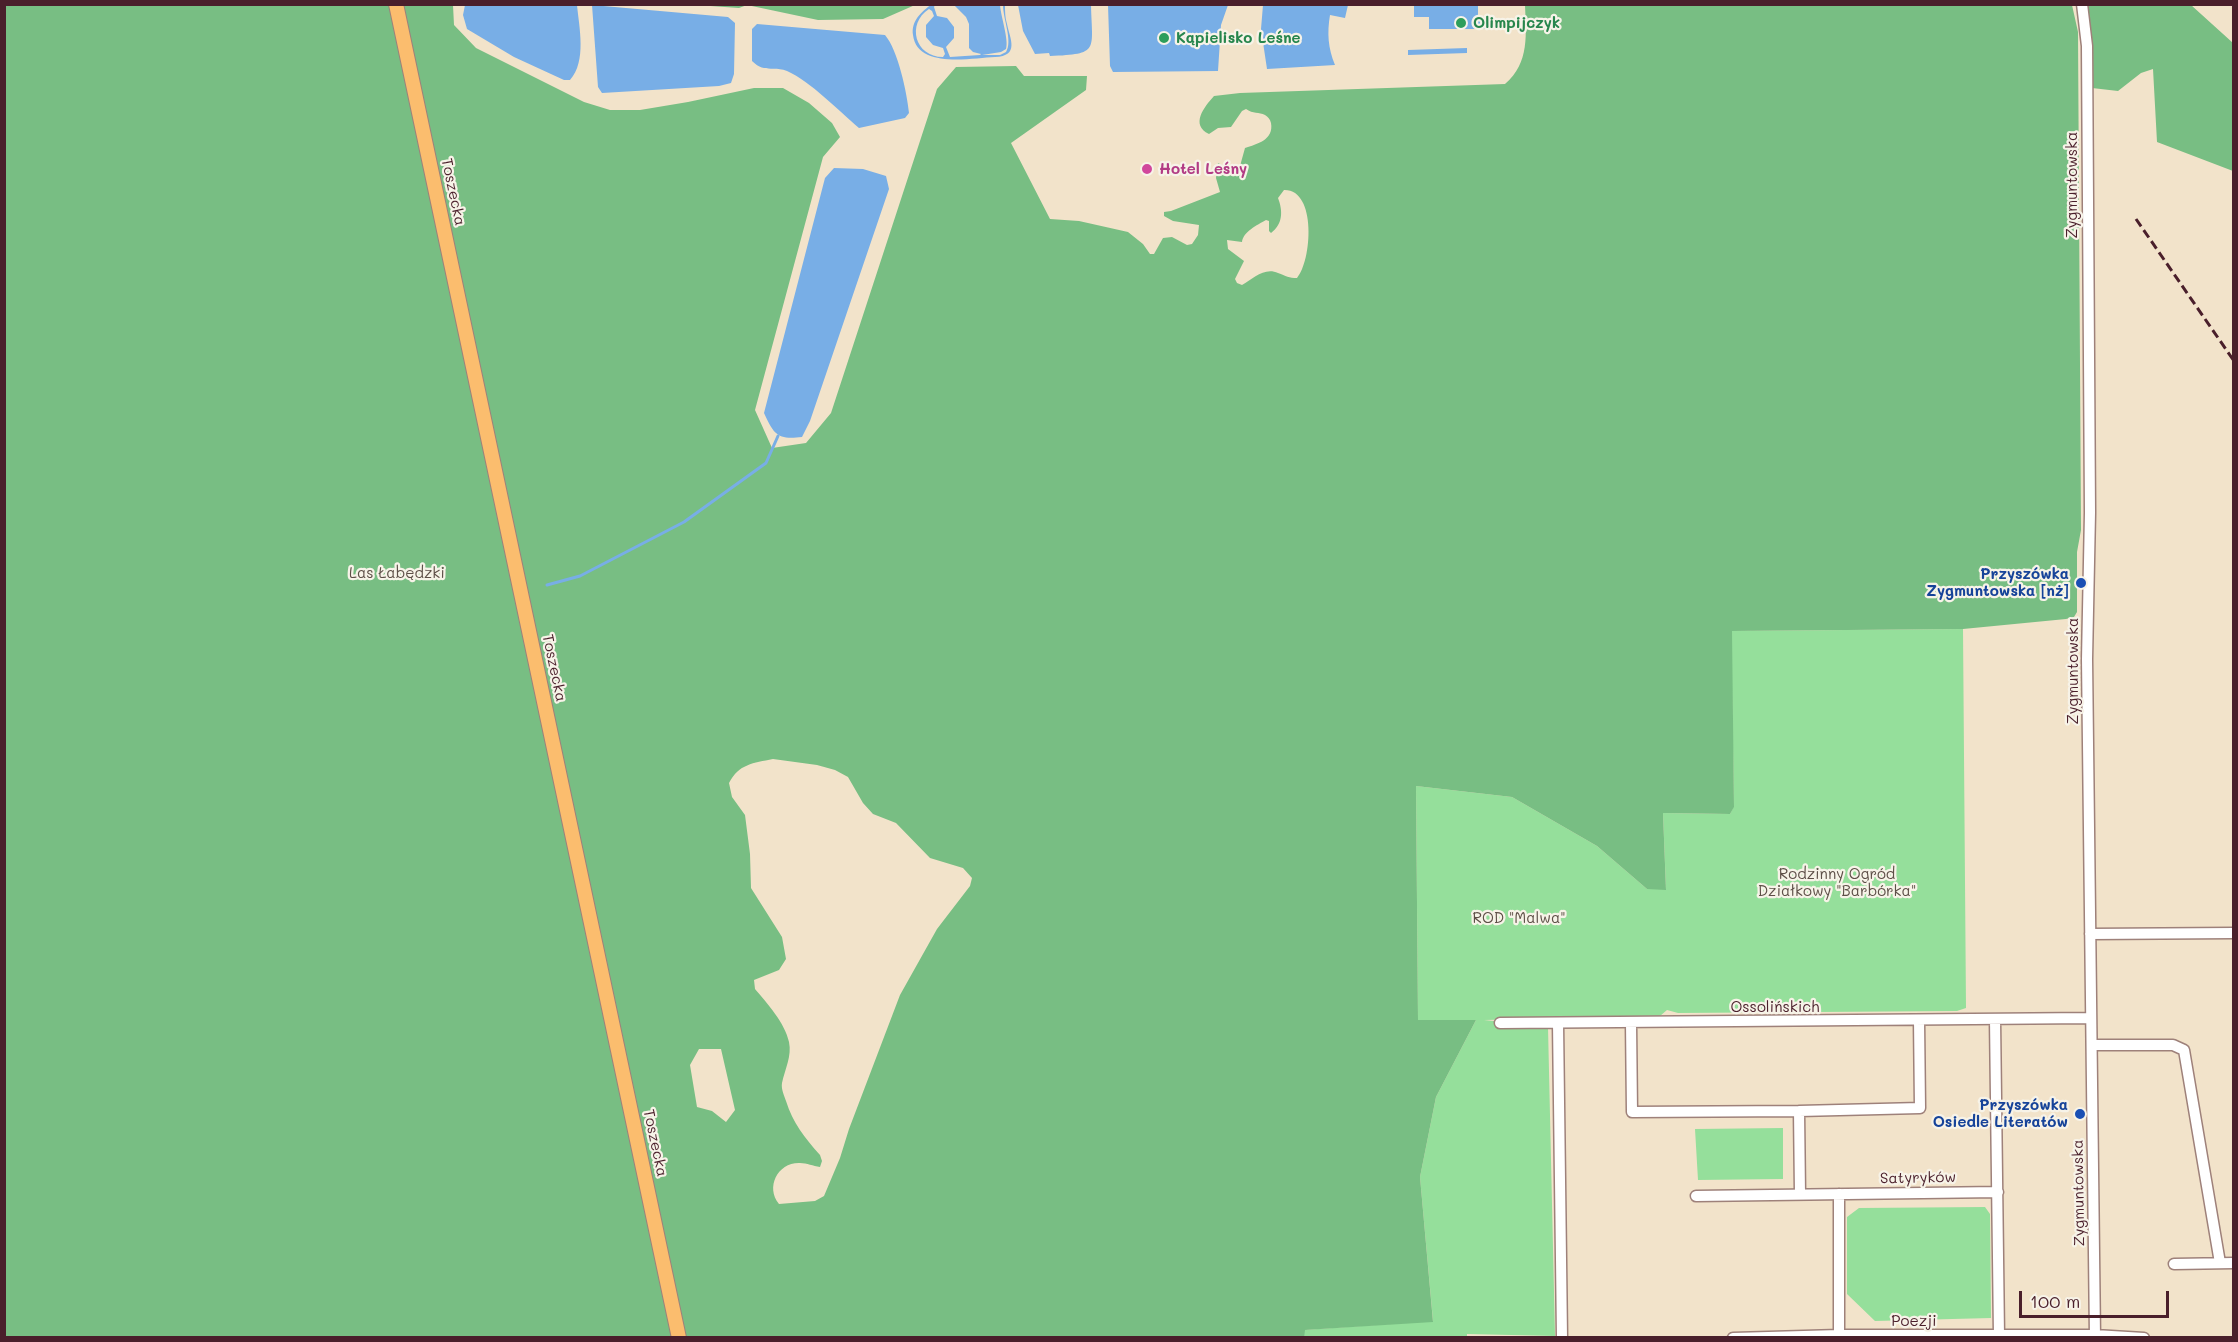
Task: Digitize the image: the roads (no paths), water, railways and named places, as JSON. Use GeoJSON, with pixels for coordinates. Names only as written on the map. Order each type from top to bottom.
{"type":"FeatureCollection","features":[{"type":"Feature","properties":{"kind":"main road","name":"Toszecka"},"geometry":{"type":"LineString","coordinates":[[396,4],[679,1338]]}},
{"type":"Feature","properties":{"kind":"street","name":"Zygmuntowska"},"geometry":{"type":"LineString","coordinates":[[2082,4],[2087,46],[2090,513],[2086,659],[2095,1336]]}},
{"type":"Feature","properties":{"kind":"street"},"geometry":{"type":"LineString","coordinates":[[2090,934],[2234,933]]}},
{"type":"Feature","properties":{"kind":"street","name":"Ossolińskich"},"geometry":{"type":"LineString","coordinates":[[1500,1023],[2091,1017]]}},
{"type":"Feature","properties":{"kind":"street"},"geometry":{"type":"LineString","coordinates":[[1995,1019],[1999,1336]]}},
{"type":"Feature","properties":{"kind":"street"},"geometry":{"type":"LineString","coordinates":[[1630,1023],[1632,1112],[1799,1111],[1920,1108],[1919,1020]]}},
{"type":"Feature","properties":{"kind":"street"},"geometry":{"type":"LineString","coordinates":[[1558,1023],[1562,1338]]}},
{"type":"Feature","properties":{"kind":"street"},"geometry":{"type":"LineString","coordinates":[[2092,1045],[2173,1045],[2184,1050],[2220,1263]]}},
{"type":"Feature","properties":{"kind":"street"},"geometry":{"type":"LineString","coordinates":[[1799,1111],[1800,1194]]}},
{"type":"Feature","properties":{"kind":"street","name":"Satyryków"},"geometry":{"type":"LineString","coordinates":[[1696,1196],[1998,1192]]}},
{"type":"Feature","properties":{"kind":"street"},"geometry":{"type":"LineString","coordinates":[[1839,1194],[1839,1335]]}},
{"type":"Feature","properties":{"kind":"street"},"geometry":{"type":"LineString","coordinates":[[2174,1264],[2234,1263]]}},
{"type":"Feature","properties":{"kind":"street","name":"Poezji"},"geometry":{"type":"LineString","coordinates":[[1733,1338],[1839,1335],[2144,1338]]}},
{"type":"Feature","properties":{"kind":"water"},"geometry":{"type":"Polygon","coordinates":[[[932,4],[935,5],[937,16],[947,18],[954,27],[954,38],[946,47],[950,57],[981,54],[969,48],[969,24],[966,17],[954,5],[1000,5],[1006,49],[982,55],[1000,55],[1006,52],[1008,47],[1003,11],[1003,5],[1005,5],[1011,50],[1003,56],[960,59],[934,57],[924,53],[917,46],[913,30],[918,17],[932,4]],[[929,9],[922,15],[916,31],[917,39],[926,52],[933,56],[943,57],[945,54],[943,48],[933,45],[926,37],[926,25],[934,16],[929,9]]]}},
{"type":"Feature","properties":{"kind":"water"},"geometry":{"type":"Polygon","coordinates":[[[465,5],[577,5],[581,44],[579,63],[570,80],[564,80],[514,57],[467,29],[463,15],[465,5]]]}},
{"type":"Feature","properties":{"kind":"water"},"geometry":{"type":"Polygon","coordinates":[[[592,5],[728,17],[735,23],[734,74],[731,83],[719,86],[602,93],[598,87],[592,5]]]}},
{"type":"Feature","properties":{"kind":"water"},"geometry":{"type":"Polygon","coordinates":[[[1018,5],[1091,5],[1092,41],[1090,47],[1078,54],[1050,56],[1049,53],[1035,54],[1023,31],[1018,5]]]}},
{"type":"Feature","properties":{"kind":"water","name":"Kąpielisko Leśne"},"geometry":{"type":"Polygon","coordinates":[[[1108,5],[1228,5],[1221,25],[1218,71],[1113,72],[1110,66],[1108,5]]]}},
{"type":"Feature","properties":{"kind":"water"},"geometry":{"type":"Polygon","coordinates":[[[1263,5],[1348,5],[1345,18],[1330,15],[1329,40],[1335,65],[1267,69],[1261,29],[1263,5]]]}},
{"type":"Feature","properties":{"kind":"water","name":"Olimpijczyk"},"geometry":{"type":"Polygon","coordinates":[[[1414,5],[1493,5],[1478,6],[1478,16],[1493,17],[1493,29],[1429,29],[1429,17],[1414,17],[1414,5]]]}},
{"type":"Feature","properties":{"kind":"water"},"geometry":{"type":"Polygon","coordinates":[[[757,24],[885,35],[898,61],[909,113],[905,118],[859,128],[815,89],[796,76],[782,69],[761,67],[752,61],[752,29],[757,24]]]}},
{"type":"Feature","properties":{"kind":"water"},"geometry":{"type":"Polygon","coordinates":[[[1467,48],[1467,53],[1408,55],[1408,50],[1467,48]]]}},
{"type":"Feature","properties":{"kind":"water"},"geometry":{"type":"Polygon","coordinates":[[[834,168],[863,169],[886,176],[889,189],[810,421],[802,437],[787,438],[774,431],[764,413],[825,178],[834,168]]]}},
{"type":"Feature","properties":{"kind":"waterway"},"geometry":{"type":"LineString","coordinates":[[547,585],[580,576],[684,522],[766,463],[778,436]]}},
{"type":"Feature","properties":{"kind":"railway"},"geometry":{"type":"LineString","coordinates":[[2136,219],[2234,361]]}},
{"type":"Feature","properties":{"kind":"place","name":"Olimpijczyk"},"geometry":{"type":"Point","coordinates":[1461,23]}},
{"type":"Feature","properties":{"kind":"place","name":"Kąpielisko Leśne"},"geometry":{"type":"Point","coordinates":[1164,38]}},
{"type":"Feature","properties":{"kind":"place","name":"Hotel Leśny"},"geometry":{"type":"Point","coordinates":[1147,169]}},
{"type":"Feature","properties":{"kind":"place","name":"Przyszówka Zygmuntowska [nż]"},"geometry":{"type":"Point","coordinates":[2081,583]}},
{"type":"Feature","properties":{"kind":"place","name":"Przyszówka Osiedle Literatów"},"geometry":{"type":"Point","coordinates":[2080,1114]}},
{"type":"Feature","properties":{"kind":"park label","name":"Las Łabędzki"},"geometry":{"type":"Point","coordinates":[397,573]}},
{"type":"Feature","properties":{"kind":"park label","name":"Rodzinny Ogród Działkowy \"Barbórka\""},"geometry":{"type":"Point","coordinates":[1837,882]}},
{"type":"Feature","properties":{"kind":"park label","name":"ROD \"Malwa\""},"geometry":{"type":"Point","coordinates":[1519,918]}}]}
